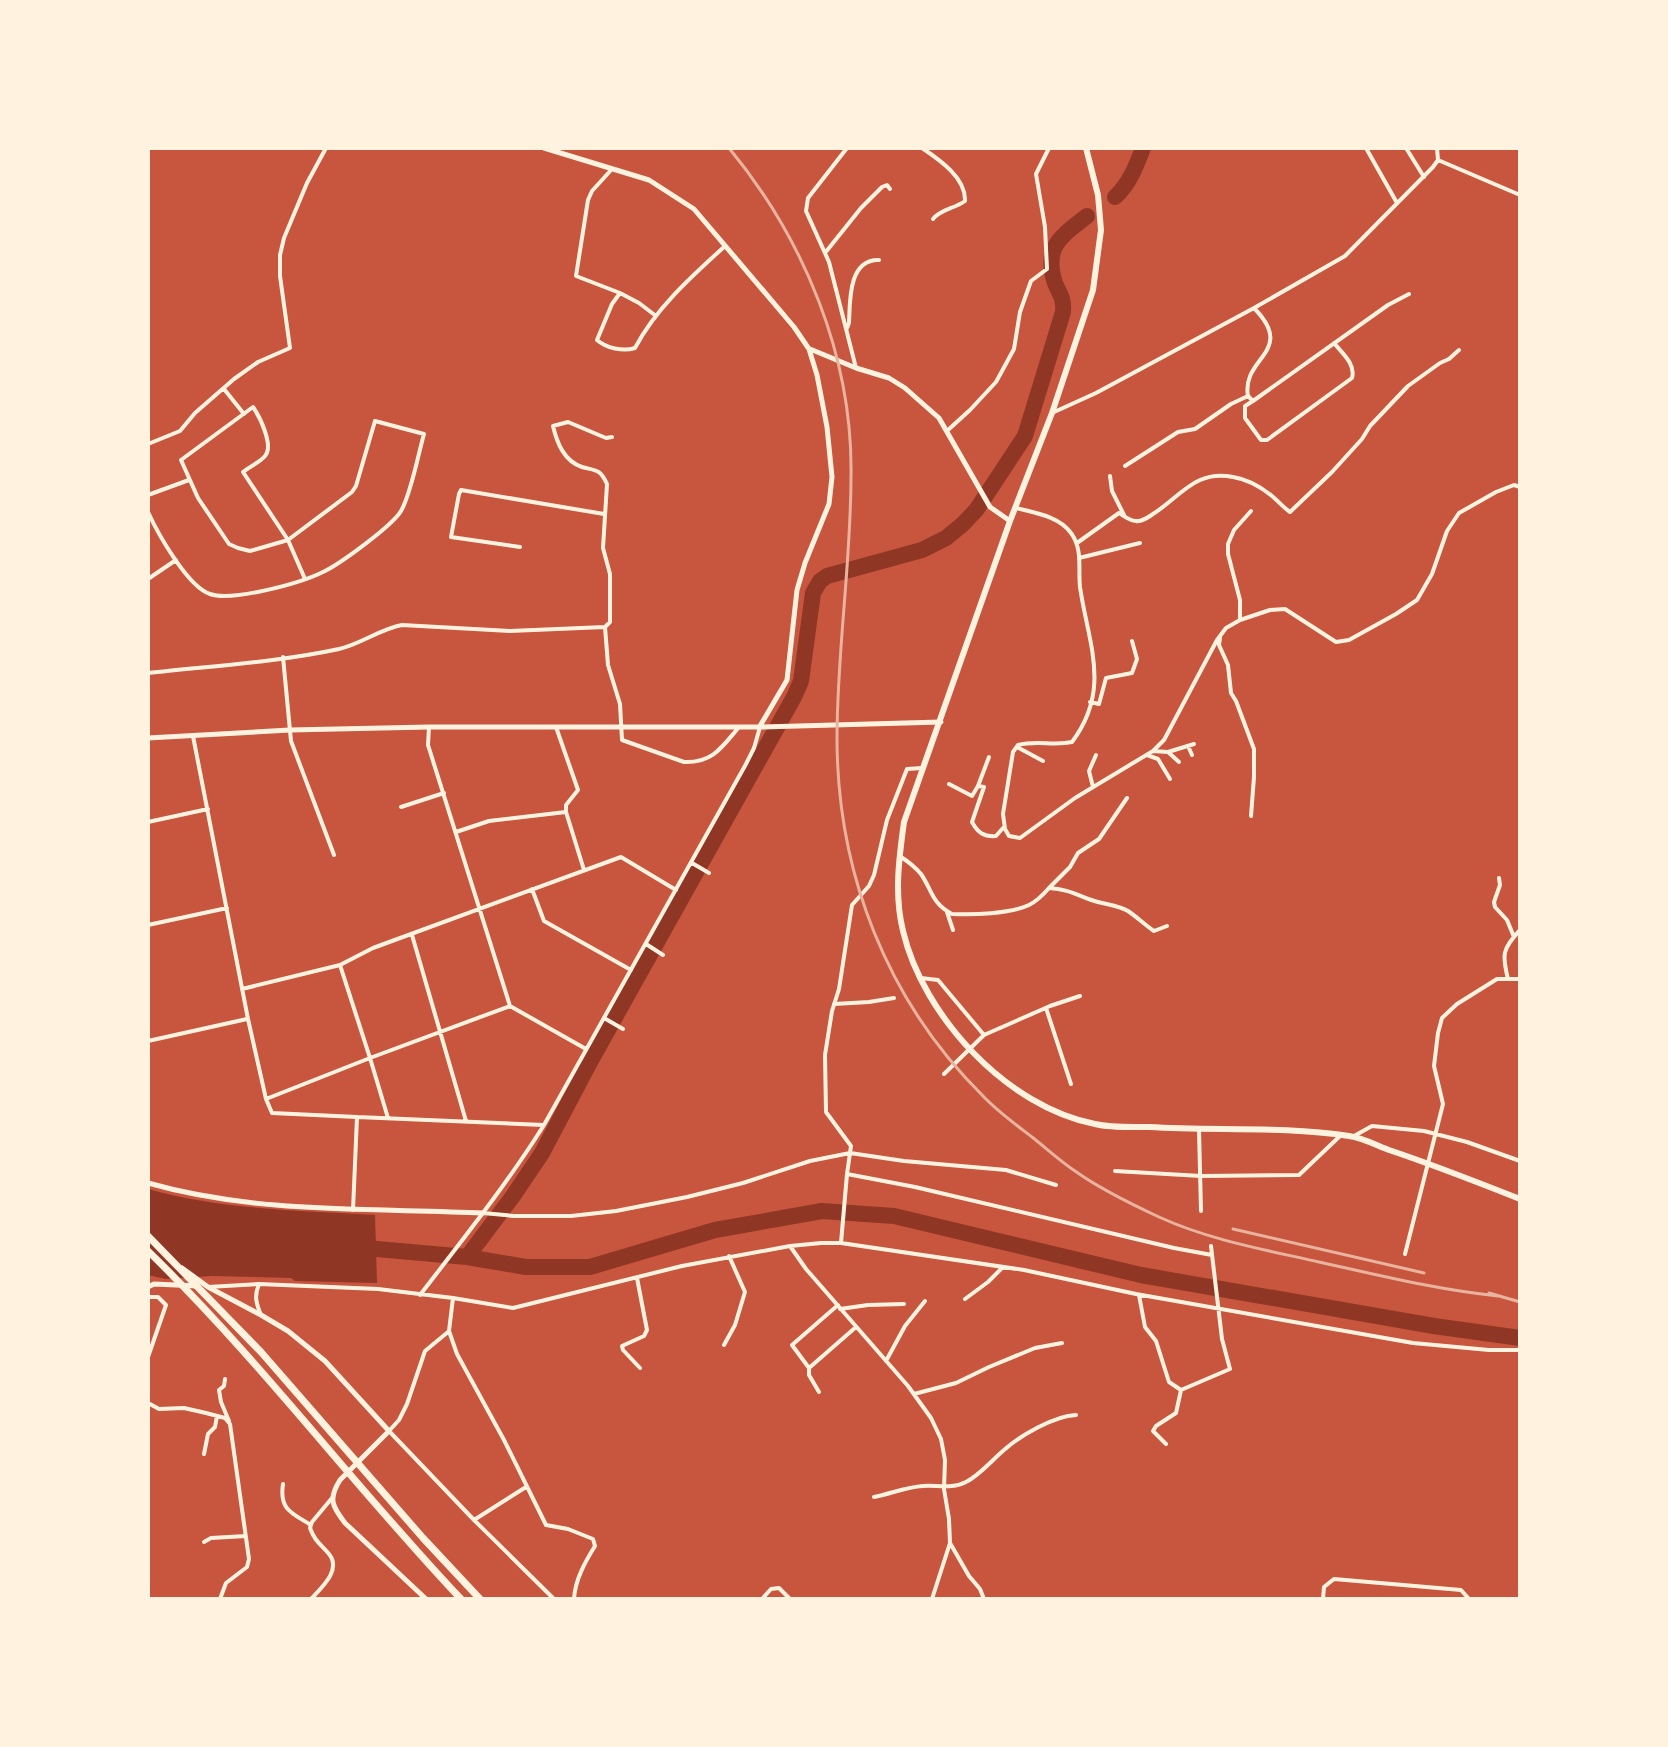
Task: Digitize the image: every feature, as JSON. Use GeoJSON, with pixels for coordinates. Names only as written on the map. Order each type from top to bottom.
{"type":"FeatureCollection","features":[{"type":"Feature","properties":{"kind":"highway"},"geometry":{"type":"LineString","coordinates":[[1086,148],[1098,195],[1101,230],[1093,290],[1052,413],[1010,521],[904,822],[898,895],[902,928],[910,956],[942,1015],[973,1052],[998,1077],[1039,1104],[1096,1125],[1288,1130],[1353,1136],[1520,1199]]}},
{"type":"Feature","properties":{"kind":"highway"},"geometry":{"type":"LineString","coordinates":[[148,1238],[261,1352],[480,1599]]}},
{"type":"Feature","properties":{"kind":"highway"},"geometry":{"type":"LineString","coordinates":[[148,1251],[252,1361],[461,1599]]}},
{"type":"Feature","properties":{"kind":"street"},"geometry":{"type":"LineString","coordinates":[[148,444],[180,431],[195,413],[258,362],[290,348],[280,255],[307,183],[326,148]]}},
{"type":"Feature","properties":{"kind":"street"},"geometry":{"type":"LineString","coordinates":[[422,1293],[482,1215],[544,1125],[586,1049],[607,1020],[631,970],[694,864],[746,764],[766,714],[787,680],[797,590],[829,504],[832,477],[827,427],[809,349],[694,209],[649,180],[544,148]]}},
{"type":"Feature","properties":{"kind":"street"},"geometry":{"type":"LineString","coordinates":[[847,148],[808,198],[806,211],[829,262],[856,368]]}},
{"type":"Feature","properties":{"kind":"street"},"geometry":{"type":"LineString","coordinates":[[922,148],[960,181],[965,191],[965,201],[938,213],[933,219]]}},
{"type":"Feature","properties":{"kind":"street"},"geometry":{"type":"LineString","coordinates":[[948,430],[996,382],[1014,349],[1020,312],[1031,281],[1047,269],[1045,227],[1036,174],[1049,148]]}},
{"type":"Feature","properties":{"kind":"street"},"geometry":{"type":"LineString","coordinates":[[1366,148],[1397,203]]}},
{"type":"Feature","properties":{"kind":"street"},"geometry":{"type":"LineString","coordinates":[[1406,148],[1424,177]]}},
{"type":"Feature","properties":{"kind":"street"},"geometry":{"type":"LineString","coordinates":[[1052,413],[1254,308],[1345,256],[1424,177],[1438,160],[1437,150],[1444,148]]}},
{"type":"Feature","properties":{"kind":"street"},"geometry":{"type":"LineString","coordinates":[[1438,160],[1520,195]]}},
{"type":"Feature","properties":{"kind":"street"},"geometry":{"type":"LineString","coordinates":[[612,169],[588,200],[576,276],[620,293],[656,316]]}},
{"type":"Feature","properties":{"kind":"street"},"geometry":{"type":"LineString","coordinates":[[825,253],[882,187],[887,185],[890,189]]}},
{"type":"Feature","properties":{"kind":"street"},"geometry":{"type":"LineString","coordinates":[[620,293],[597,340],[630,350],[635,348],[656,316],[690,278],[725,246]]}},
{"type":"Feature","properties":{"kind":"street"},"geometry":{"type":"LineString","coordinates":[[846,330],[853,281],[863,265],[872,259],[879,260]]}},
{"type":"Feature","properties":{"kind":"street"},"geometry":{"type":"LineString","coordinates":[[1334,343],[1352,366],[1352,378],[1267,440],[1261,440],[1245,418],[1245,406],[1253,401],[1334,343],[1388,305],[1409,294]]}},
{"type":"Feature","properties":{"kind":"street"},"geometry":{"type":"LineString","coordinates":[[1253,401],[1248,396],[1248,378],[1271,341],[1261,315],[1254,308]]}},
{"type":"Feature","properties":{"kind":"street"},"geometry":{"type":"LineString","coordinates":[[809,349],[889,378],[905,388],[939,418],[990,507],[1010,521]]}},
{"type":"Feature","properties":{"kind":"street"},"geometry":{"type":"LineString","coordinates":[[1077,543],[1119,513],[1133,521],[1141,521],[1198,479],[1215,476],[1231,476],[1246,481],[1271,495],[1290,512],[1332,472],[1408,386],[1459,350]]}},
{"type":"Feature","properties":{"kind":"street"},"geometry":{"type":"LineString","coordinates":[[224,389],[244,414]]}},
{"type":"Feature","properties":{"kind":"street"},"geometry":{"type":"LineString","coordinates":[[1125,466],[1178,432],[1195,429],[1248,396]]}},
{"type":"Feature","properties":{"kind":"street"},"geometry":{"type":"LineString","coordinates":[[148,512],[195,586],[208,594],[223,598],[240,596],[305,579],[336,564],[390,525],[400,512],[424,434],[375,421],[352,492],[288,540],[250,551],[229,544],[198,498],[181,460],[253,407],[260,416],[269,447],[266,455],[243,472],[288,540],[305,579]]}},
{"type":"Feature","properties":{"kind":"street"},"geometry":{"type":"LineString","coordinates":[[148,673],[342,649],[402,625],[510,631],[605,627],[610,622],[610,574],[603,548],[607,484],[596,469],[581,467],[563,454],[553,426],[568,422],[606,438],[612,437]]}},
{"type":"Feature","properties":{"kind":"street"},"geometry":{"type":"LineString","coordinates":[[1110,476],[1112,491],[1125,516]]}},
{"type":"Feature","properties":{"kind":"street"},"geometry":{"type":"LineString","coordinates":[[148,495],[189,480]]}},
{"type":"Feature","properties":{"kind":"street"},"geometry":{"type":"LineString","coordinates":[[1016,508],[1050,517],[1063,524],[1077,543],[1080,587],[1096,672],[1084,723],[1072,742],[1027,742],[1013,752],[1003,806],[1004,826],[1009,836],[1020,838],[1075,798],[1153,751],[1164,740],[1226,628],[1270,610],[1285,609],[1336,642],[1349,640],[1417,600],[1432,574],[1447,531],[1459,513],[1496,492],[1514,485],[1520,487]]}},
{"type":"Feature","properties":{"kind":"street"},"geometry":{"type":"LineString","coordinates":[[520,547],[451,537],[461,490],[604,514]]}},
{"type":"Feature","properties":{"kind":"street"},"geometry":{"type":"LineString","coordinates":[[1240,620],[1240,600],[1228,544],[1234,530],[1251,511]]}},
{"type":"Feature","properties":{"kind":"street"},"geometry":{"type":"LineString","coordinates":[[1079,558],[1140,543]]}},
{"type":"Feature","properties":{"kind":"street"},"geometry":{"type":"LineString","coordinates":[[148,579],[176,560]]}},
{"type":"Feature","properties":{"kind":"street"},"geometry":{"type":"LineString","coordinates":[[605,627],[608,665],[620,704],[622,740],[694,763],[715,756],[739,727]]}},
{"type":"Feature","properties":{"kind":"street"},"geometry":{"type":"LineString","coordinates":[[1220,636],[1219,645],[1228,665],[1231,693],[1254,749],[1251,816]]}},
{"type":"Feature","properties":{"kind":"street"},"geometry":{"type":"LineString","coordinates":[[1090,702],[1099,704],[1106,678],[1132,673],[1137,659],[1132,641]]}},
{"type":"Feature","properties":{"kind":"street"},"geometry":{"type":"LineString","coordinates":[[283,657],[291,741],[334,855]]}},
{"type":"Feature","properties":{"kind":"street"},"geometry":{"type":"LineString","coordinates":[[148,738],[290,730],[429,727],[760,727],[941,722]]}},
{"type":"Feature","properties":{"kind":"street"},"geometry":{"type":"LineString","coordinates":[[555,726],[578,790],[566,805],[566,812],[584,870]]}},
{"type":"Feature","properties":{"kind":"street"},"geometry":{"type":"LineString","coordinates":[[429,727],[428,745],[510,1006],[586,1049]]}},
{"type":"Feature","properties":{"kind":"street"},"geometry":{"type":"LineString","coordinates":[[193,736],[248,1019],[272,1113],[544,1125]]}},
{"type":"Feature","properties":{"kind":"street"},"geometry":{"type":"LineString","coordinates":[[1153,751],[1168,752],[1191,745],[1192,755]]}},
{"type":"Feature","properties":{"kind":"street"},"geometry":{"type":"LineString","coordinates":[[1017,747],[1043,761]]}},
{"type":"Feature","properties":{"kind":"street"},"geometry":{"type":"LineString","coordinates":[[1168,752],[1179,762]]}},
{"type":"Feature","properties":{"kind":"street"},"geometry":{"type":"LineString","coordinates":[[1093,787],[1089,771],[1096,755]]}},
{"type":"Feature","properties":{"kind":"street"},"geometry":{"type":"LineString","coordinates":[[1147,755],[1158,759],[1170,779]]}},
{"type":"Feature","properties":{"kind":"street"},"geometry":{"type":"LineString","coordinates":[[949,784],[972,796],[989,757]]}},
{"type":"Feature","properties":{"kind":"street"},"geometry":{"type":"LineString","coordinates":[[841,1243],[851,1146],[826,1112],[825,1055],[852,905],[869,886],[874,875],[887,820],[907,769],[924,768]]}},
{"type":"Feature","properties":{"kind":"street"},"geometry":{"type":"LineString","coordinates":[[978,786],[984,787],[972,822],[975,828],[980,833],[996,836],[1004,826]]}},
{"type":"Feature","properties":{"kind":"street"},"geometry":{"type":"LineString","coordinates":[[401,807],[444,793]]}},
{"type":"Feature","properties":{"kind":"street"},"geometry":{"type":"LineString","coordinates":[[899,855],[920,873],[931,896],[947,912],[966,915],[1021,907],[1031,904],[1070,867],[1078,853],[1099,839],[1127,798]]}},
{"type":"Feature","properties":{"kind":"street"},"geometry":{"type":"LineString","coordinates":[[148,822],[208,809]]}},
{"type":"Feature","properties":{"kind":"street"},"geometry":{"type":"LineString","coordinates":[[456,832],[489,821],[566,812]]}},
{"type":"Feature","properties":{"kind":"street"},"geometry":{"type":"LineString","coordinates":[[242,989],[340,965],[373,948],[621,857],[676,890]]}},
{"type":"Feature","properties":{"kind":"street"},"geometry":{"type":"LineString","coordinates":[[694,864],[708,872]]}},
{"type":"Feature","properties":{"kind":"street"},"geometry":{"type":"LineString","coordinates":[[1499,878],[1495,907],[1507,920],[1514,937]]}},
{"type":"Feature","properties":{"kind":"street"},"geometry":{"type":"LineString","coordinates":[[1049,888],[1071,891],[1101,903],[1116,905],[1154,931],[1167,926]]}},
{"type":"Feature","properties":{"kind":"street"},"geometry":{"type":"LineString","coordinates":[[532,889],[544,921],[631,970]]}},
{"type":"Feature","properties":{"kind":"street"},"geometry":{"type":"LineString","coordinates":[[148,925],[227,908]]}},
{"type":"Feature","properties":{"kind":"street"},"geometry":{"type":"LineString","coordinates":[[947,912],[953,930]]}},
{"type":"Feature","properties":{"kind":"street"},"geometry":{"type":"LineString","coordinates":[[1508,979],[1504,951],[1520,930]]}},
{"type":"Feature","properties":{"kind":"street"},"geometry":{"type":"LineString","coordinates":[[412,934],[466,1121]]}},
{"type":"Feature","properties":{"kind":"street"},"geometry":{"type":"LineString","coordinates":[[648,946],[663,954]]}},
{"type":"Feature","properties":{"kind":"street"},"geometry":{"type":"LineString","coordinates":[[340,965],[388,1118]]}},
{"type":"Feature","properties":{"kind":"street"},"geometry":{"type":"LineString","coordinates":[[921,978],[938,980],[984,1035]]}},
{"type":"Feature","properties":{"kind":"street"},"geometry":{"type":"LineString","coordinates":[[1405,1254],[1443,1104],[1434,1066],[1442,1018],[1457,1004],[1497,979],[1520,979]]}},
{"type":"Feature","properties":{"kind":"street"},"geometry":{"type":"LineString","coordinates":[[944,1074],[984,1035],[1080,996]]}},
{"type":"Feature","properties":{"kind":"street"},"geometry":{"type":"LineString","coordinates":[[834,1004],[894,998]]}},
{"type":"Feature","properties":{"kind":"street"},"geometry":{"type":"LineString","coordinates":[[266,1099],[510,1006]]}},
{"type":"Feature","properties":{"kind":"street"},"geometry":{"type":"LineString","coordinates":[[1046,1008],[1071,1084]]}},
{"type":"Feature","properties":{"kind":"street"},"geometry":{"type":"LineString","coordinates":[[148,1041],[248,1019]]}},
{"type":"Feature","properties":{"kind":"street"},"geometry":{"type":"LineString","coordinates":[[607,1020],[622,1029]]}},
{"type":"Feature","properties":{"kind":"street"},"geometry":{"type":"LineString","coordinates":[[353,1210],[357,1117]]}},
{"type":"Feature","properties":{"kind":"street"},"geometry":{"type":"LineString","coordinates":[[1353,1136],[1372,1126],[1424,1131],[1520,1161]]}},
{"type":"Feature","properties":{"kind":"street"},"geometry":{"type":"LineString","coordinates":[[1199,1130],[1201,1211]]}},
{"type":"Feature","properties":{"kind":"street"},"geometry":{"type":"LineString","coordinates":[[1115,1171],[1201,1176],[1299,1175],[1341,1135]]}},
{"type":"Feature","properties":{"kind":"street"},"geometry":{"type":"LineString","coordinates":[[148,1183],[203,1197],[293,1207],[511,1216],[571,1216],[631,1208],[743,1183],[810,1161],[850,1153],[1006,1170],[1056,1185]]}},
{"type":"Feature","properties":{"kind":"street"},"geometry":{"type":"LineString","coordinates":[[847,1174],[1212,1255]]}},
{"type":"Feature","properties":{"kind":"street"},"geometry":{"type":"LineString","coordinates":[[148,1238],[208,1287],[288,1331],[325,1361],[474,1520],[554,1599]]}},
{"type":"Feature","properties":{"kind":"street"},"geometry":{"type":"LineString","coordinates":[[148,1287],[154,1284],[208,1287],[259,1284],[378,1289],[513,1308],[729,1256],[790,1246],[841,1243],[1003,1267],[1413,1343],[1520,1350]]}},
{"type":"Feature","properties":{"kind":"street"},"geometry":{"type":"LineString","coordinates":[[790,1246],[914,1394],[941,1439],[950,1543],[932,1599]]}},
{"type":"Feature","properties":{"kind":"street"},"geometry":{"type":"LineString","coordinates":[[1181,1390],[1230,1369],[1217,1307],[1211,1246]]}},
{"type":"Feature","properties":{"kind":"street"},"geometry":{"type":"LineString","coordinates":[[724,1345],[735,1325],[745,1292],[729,1256]]}},
{"type":"Feature","properties":{"kind":"street"},"geometry":{"type":"LineString","coordinates":[[965,1299],[1003,1267]]}},
{"type":"Feature","properties":{"kind":"street"},"geometry":{"type":"LineString","coordinates":[[637,1278],[647,1330],[644,1336],[622,1346],[640,1368]]}},
{"type":"Feature","properties":{"kind":"street"},"geometry":{"type":"LineString","coordinates":[[259,1284],[256,1303],[261,1315]]}},
{"type":"Feature","properties":{"kind":"street"},"geometry":{"type":"LineString","coordinates":[[1139,1294],[1145,1327],[1156,1341],[1169,1382],[1181,1390]]}},
{"type":"Feature","properties":{"kind":"street"},"geometry":{"type":"LineString","coordinates":[[148,1297],[158,1297],[166,1305],[148,1357]]}},
{"type":"Feature","properties":{"kind":"street"},"geometry":{"type":"LineString","coordinates":[[453,1298],[449,1331],[457,1354],[546,1525],[568,1529],[593,1539],[595,1546],[585,1563],[574,1599]]}},
{"type":"Feature","properties":{"kind":"street"},"geometry":{"type":"LineString","coordinates":[[886,1361],[905,1326],[925,1301]]}},
{"type":"Feature","properties":{"kind":"street"},"geometry":{"type":"LineString","coordinates":[[819,1392],[809,1375],[809,1368],[792,1345],[839,1307],[904,1304]]}},
{"type":"Feature","properties":{"kind":"street"},"geometry":{"type":"LineString","coordinates":[[809,1368],[856,1327]]}},
{"type":"Feature","properties":{"kind":"street"},"geometry":{"type":"LineString","coordinates":[[311,1599],[329,1578],[333,1560],[316,1543],[311,1525],[332,1498],[340,1480],[399,1420],[425,1351],[449,1331]]}},
{"type":"Feature","properties":{"kind":"street"},"geometry":{"type":"LineString","coordinates":[[914,1394],[956,1383],[1035,1348],[1062,1343]]}},
{"type":"Feature","properties":{"kind":"street"},"geometry":{"type":"LineString","coordinates":[[220,1599],[226,1583],[247,1567],[249,1559],[230,1424],[219,1390],[224,1386],[225,1379]]}},
{"type":"Feature","properties":{"kind":"street"},"geometry":{"type":"LineString","coordinates":[[1166,1444],[1153,1431],[1176,1413],[1181,1390]]}},
{"type":"Feature","properties":{"kind":"street"},"geometry":{"type":"LineString","coordinates":[[148,1403],[159,1409],[184,1408],[225,1418],[230,1424]]}},
{"type":"Feature","properties":{"kind":"street"},"geometry":{"type":"LineString","coordinates":[[874,1497],[907,1488],[964,1483],[1008,1447],[1048,1423],[1076,1415]]}},
{"type":"Feature","properties":{"kind":"street"},"geometry":{"type":"LineString","coordinates":[[204,1454],[208,1434],[215,1427],[217,1416]]}},
{"type":"Feature","properties":{"kind":"street"},"geometry":{"type":"LineString","coordinates":[[283,1484],[281,1498],[284,1507],[311,1525]]}},
{"type":"Feature","properties":{"kind":"street"},"geometry":{"type":"LineString","coordinates":[[474,1520],[526,1487]]}},
{"type":"Feature","properties":{"kind":"street"},"geometry":{"type":"LineString","coordinates":[[332,1498],[335,1510],[345,1523],[426,1599]]}},
{"type":"Feature","properties":{"kind":"street"},"geometry":{"type":"LineString","coordinates":[[204,1542],[211,1538],[246,1536]]}},
{"type":"Feature","properties":{"kind":"street"},"geometry":{"type":"LineString","coordinates":[[950,1543],[984,1599]]}},
{"type":"Feature","properties":{"kind":"street"},"geometry":{"type":"LineString","coordinates":[[1323,1599],[1324,1587],[1334,1579],[1461,1590],[1469,1599]]}},
{"type":"Feature","properties":{"kind":"street"},"geometry":{"type":"LineString","coordinates":[[762,1599],[771,1589],[779,1588],[790,1599]]}},
{"type":"Feature","properties":{"kind":"street"},"geometry":{"type":"LineString","coordinates":[[415,1599],[416,1589]]}},
{"type":"Feature","properties":{"kind":"shaded area"},"geometry":{"type":"Polygon","coordinates":[[[148,1189],[232,1205],[375,1215],[377,1283],[212,1276],[166,1279],[148,1275],[148,1189]]]}},
{"type":"Feature","properties":{"kind":"waterway"},"geometry":{"type":"LineString","coordinates":[[1115,197],[1128,180],[1143,148]]}},
{"type":"Feature","properties":{"kind":"waterway"},"geometry":{"type":"LineString","coordinates":[[467,1257],[542,1153],[794,697],[801,681],[813,593],[820,581],[827,576],[922,550],[946,538],[977,509],[1025,436],[1063,312],[1052,270],[1053,251],[1063,236],[1087,216]]}},
{"type":"Feature","properties":{"kind":"waterway"},"geometry":{"type":"LineString","coordinates":[[354,1247],[467,1257],[526,1267],[590,1267],[715,1230],[822,1211],[894,1216],[1141,1275],[1520,1338]]}},
{"type":"Feature","properties":{"kind":"railway"},"geometry":{"type":"LineString","coordinates":[[729,148],[756,183],[801,260],[833,344],[843,387],[851,476],[839,673],[839,788],[846,838],[874,932],[895,977],[920,1019],[949,1059],[1000,1112],[1075,1171],[1138,1207],[1178,1225],[1238,1244],[1408,1282],[1498,1296]]}},
{"type":"Feature","properties":{"kind":"railway"},"geometry":{"type":"LineString","coordinates":[[1233,1229],[1424,1273]]}},
{"type":"Feature","properties":{"kind":"railway"},"geometry":{"type":"LineString","coordinates":[[1489,1293],[1520,1302]]}}]}
